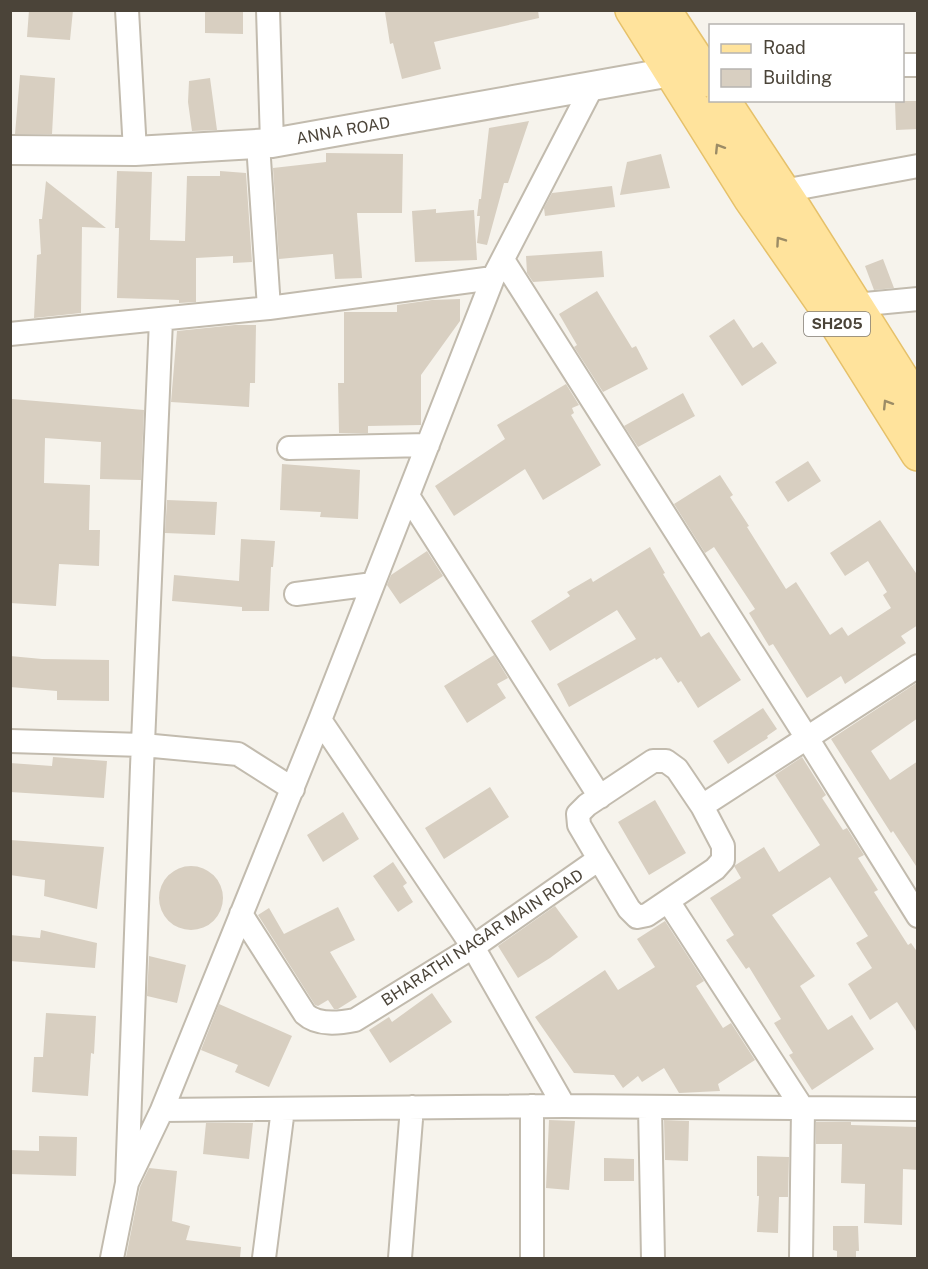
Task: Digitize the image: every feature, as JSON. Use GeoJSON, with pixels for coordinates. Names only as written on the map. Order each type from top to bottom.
{"type":"FeatureCollection","features":[{"type":"Feature","properties":{"kind":"main road","name":"SH205"},"geometry":{"type":"LineString","coordinates":[[633,10],[691,59],[709,78]]}},
{"type":"Feature","properties":{"kind":"main road","name":"SH205"},"geometry":{"type":"LineString","coordinates":[[664,10],[691,59],[709,101]]}},
{"type":"Feature","properties":{"kind":"main road","name":"SH205"},"geometry":{"type":"LineString","coordinates":[[709,102],[750,198],[829,312],[918,454]]}},
{"type":"Feature","properties":{"kind":"main road"},"geometry":{"type":"LineString","coordinates":[[724,102],[917,401]]}},
{"type":"Feature","properties":{"kind":"street"},"geometry":{"type":"LineString","coordinates":[[127,10],[135,151]]}},
{"type":"Feature","properties":{"kind":"street"},"geometry":{"type":"LineString","coordinates":[[268,10],[265,143],[269,308]]}},
{"type":"Feature","properties":{"kind":"street","name":"ANNA ROAD"},"geometry":{"type":"LineString","coordinates":[[10,150],[135,151],[265,143],[592,87],[691,59]]}},
{"type":"Feature","properties":{"kind":"street"},"geometry":{"type":"LineString","coordinates":[[127,1183],[162,1110],[293,789],[498,269],[592,87]]}},
{"type":"Feature","properties":{"kind":"street"},"geometry":{"type":"LineString","coordinates":[[750,198],[787,197],[918,166]]}},
{"type":"Feature","properties":{"kind":"street"},"geometry":{"type":"LineString","coordinates":[[10,334],[269,308],[498,269]]}},
{"type":"Feature","properties":{"kind":"street"},"geometry":{"type":"LineString","coordinates":[[498,269],[807,738],[918,916]]}},
{"type":"Feature","properties":{"kind":"street"},"geometry":{"type":"LineString","coordinates":[[855,305],[918,299]]}},
{"type":"Feature","properties":{"kind":"street"},"geometry":{"type":"LineString","coordinates":[[112,1258],[127,1183],[161,320]]}},
{"type":"Feature","properties":{"kind":"street"},"geometry":{"type":"LineString","coordinates":[[289,448],[428,445]]}},
{"type":"Feature","properties":{"kind":"street"},"geometry":{"type":"LineString","coordinates":[[408,496],[600,796]]}},
{"type":"Feature","properties":{"kind":"street"},"geometry":{"type":"LineString","coordinates":[[296,594],[373,584]]}},
{"type":"Feature","properties":{"kind":"street"},"geometry":{"type":"LineString","coordinates":[[599,859],[579,825],[579,814],[600,796],[653,761],[666,761],[676,769],[702,806],[918,666]]}},
{"type":"Feature","properties":{"kind":"street"},"geometry":{"type":"LineString","coordinates":[[320,720],[473,946],[564,1106]]}},
{"type":"Feature","properties":{"kind":"street"},"geometry":{"type":"LineString","coordinates":[[10,741],[143,745],[238,754],[293,789]]}},
{"type":"Feature","properties":{"kind":"street","name":"BHARATHI NAGAR MAIN ROAD"},"geometry":{"type":"LineString","coordinates":[[241,914],[305,1014],[314,1020],[345,1022],[356,1020],[473,946],[599,859],[629,909],[637,917],[647,915],[715,869],[723,860],[723,846],[702,806]]}},
{"type":"Feature","properties":{"kind":"street"},"geometry":{"type":"LineString","coordinates":[[668,901],[803,1109],[801,1258]]}},
{"type":"Feature","properties":{"kind":"street"},"geometry":{"type":"LineString","coordinates":[[162,1110],[532,1106],[918,1109]]}},
{"type":"Feature","properties":{"kind":"street"},"geometry":{"type":"LineString","coordinates":[[532,1106],[532,1258]]}},
{"type":"Feature","properties":{"kind":"street"},"geometry":{"type":"LineString","coordinates":[[400,1258],[412,1107]]}},
{"type":"Feature","properties":{"kind":"street"},"geometry":{"type":"LineString","coordinates":[[651,1107],[653,1258]]}},
{"type":"Feature","properties":{"kind":"street"},"geometry":{"type":"LineString","coordinates":[[264,1258],[283,1108]]}},
{"type":"Feature","properties":{"kind":"building"},"geometry":{"type":"Polygon","coordinates":[[[29,10],[73,10],[70,40],[27,37],[29,10]]]}},
{"type":"Feature","properties":{"kind":"building"},"geometry":{"type":"Polygon","coordinates":[[[205,10],[243,10],[243,34],[205,33],[205,10]]]}},
{"type":"Feature","properties":{"kind":"building"},"geometry":{"type":"Polygon","coordinates":[[[395,10],[538,10],[539,18],[434,42],[441,69],[402,79],[393,43],[390,44],[385,12],[395,10]]]}},
{"type":"Feature","properties":{"kind":"building"},"geometry":{"type":"Polygon","coordinates":[[[20,75],[55,78],[52,134],[15,134],[20,75]]]}},
{"type":"Feature","properties":{"kind":"building"},"geometry":{"type":"Polygon","coordinates":[[[210,78],[217,130],[192,131],[188,102],[189,81],[210,78]]]}},
{"type":"Feature","properties":{"kind":"building"},"geometry":{"type":"Polygon","coordinates":[[[918,101],[918,129],[896,130],[895,102],[918,101]]]}},
{"type":"Feature","properties":{"kind":"building"},"geometry":{"type":"Polygon","coordinates":[[[529,121],[508,183],[504,183],[487,245],[477,243],[480,216],[477,216],[489,128],[529,121]]]}},
{"type":"Feature","properties":{"kind":"building"},"geometry":{"type":"Polygon","coordinates":[[[326,153],[403,154],[402,213],[357,213],[362,278],[335,279],[333,254],[279,259],[273,168],[326,162],[326,153]]]}},
{"type":"Feature","properties":{"kind":"building"},"geometry":{"type":"Polygon","coordinates":[[[661,154],[670,188],[620,195],[627,162],[661,154]]]}},
{"type":"Feature","properties":{"kind":"building"},"geometry":{"type":"Polygon","coordinates":[[[117,171],[152,172],[150,240],[185,241],[187,176],[220,176],[220,171],[246,173],[252,262],[233,263],[233,256],[196,258],[196,302],[179,303],[179,300],[117,298],[119,228],[115,228],[117,171]]]}},
{"type":"Feature","properties":{"kind":"building"},"geometry":{"type":"Polygon","coordinates":[[[46,181],[106,228],[82,227],[81,313],[34,318],[37,255],[41,254],[39,219],[42,219],[46,181]]]}},
{"type":"Feature","properties":{"kind":"building"},"geometry":{"type":"Polygon","coordinates":[[[612,186],[615,207],[545,216],[544,208],[552,193],[612,186]]]}},
{"type":"Feature","properties":{"kind":"building"},"geometry":{"type":"Polygon","coordinates":[[[436,209],[436,213],[474,210],[477,260],[415,262],[412,211],[436,209]]]}},
{"type":"Feature","properties":{"kind":"building"},"geometry":{"type":"Polygon","coordinates":[[[602,251],[604,277],[533,282],[527,273],[526,256],[602,251]]]}},
{"type":"Feature","properties":{"kind":"building"},"geometry":{"type":"Polygon","coordinates":[[[883,259],[894,288],[874,290],[865,266],[883,259]]]}},
{"type":"Feature","properties":{"kind":"building"},"geometry":{"type":"Polygon","coordinates":[[[597,291],[632,348],[636,346],[648,369],[603,392],[574,347],[577,345],[559,314],[597,291]]]}},
{"type":"Feature","properties":{"kind":"building"},"geometry":{"type":"Polygon","coordinates":[[[460,299],[460,321],[421,375],[421,425],[368,426],[368,433],[339,433],[338,383],[344,383],[344,312],[397,312],[397,305],[460,299]]]}},
{"type":"Feature","properties":{"kind":"building"},"geometry":{"type":"Polygon","coordinates":[[[734,319],[753,348],[762,342],[777,363],[742,386],[709,336],[734,319]]]}},
{"type":"Feature","properties":{"kind":"building"},"geometry":{"type":"Polygon","coordinates":[[[256,325],[255,383],[250,383],[249,407],[171,402],[177,331],[256,325]]]}},
{"type":"Feature","properties":{"kind":"building"},"geometry":{"type":"Polygon","coordinates":[[[566,384],[579,405],[572,408],[574,413],[571,415],[601,465],[543,500],[525,469],[454,516],[435,486],[505,439],[497,425],[566,384]]]}},
{"type":"Feature","properties":{"kind":"building"},"geometry":{"type":"Polygon","coordinates":[[[683,393],[695,416],[638,447],[624,426],[683,393]]]}},
{"type":"Feature","properties":{"kind":"building"},"geometry":{"type":"Polygon","coordinates":[[[12,399],[144,410],[141,480],[100,479],[101,442],[45,438],[44,483],[90,485],[89,530],[100,530],[99,566],[59,564],[56,606],[10,603],[12,399]]]}},
{"type":"Feature","properties":{"kind":"building"},"geometry":{"type":"Polygon","coordinates":[[[808,461],[821,481],[788,502],[775,482],[808,461]]]}},
{"type":"Feature","properties":{"kind":"building"},"geometry":{"type":"Polygon","coordinates":[[[282,464],[360,470],[358,519],[320,517],[321,512],[280,510],[282,464]]]}},
{"type":"Feature","properties":{"kind":"building"},"geometry":{"type":"Polygon","coordinates":[[[720,475],[733,495],[730,497],[749,526],[747,527],[786,589],[796,582],[830,635],[842,627],[848,636],[891,608],[883,595],[887,592],[868,561],[845,576],[830,553],[880,520],[918,576],[918,625],[901,636],[906,643],[845,684],[841,676],[807,698],[773,644],[769,646],[749,613],[755,609],[714,547],[705,553],[674,504],[720,475]]]}},
{"type":"Feature","properties":{"kind":"building"},"geometry":{"type":"Polygon","coordinates":[[[167,500],[217,502],[215,535],[165,533],[167,500]]]}},
{"type":"Feature","properties":{"kind":"building"},"geometry":{"type":"Polygon","coordinates":[[[241,539],[275,541],[269,611],[242,611],[242,607],[172,601],[174,575],[239,581],[241,539]]]}},
{"type":"Feature","properties":{"kind":"building"},"geometry":{"type":"Polygon","coordinates":[[[650,547],[665,573],[663,574],[701,637],[709,632],[741,680],[698,708],[681,681],[678,683],[661,657],[656,660],[655,658],[569,707],[557,684],[636,639],[617,610],[550,651],[531,621],[570,596],[567,592],[591,578],[593,582],[650,547]]]}},
{"type":"Feature","properties":{"kind":"building"},"geometry":{"type":"Polygon","coordinates":[[[427,551],[443,576],[400,604],[387,585],[391,575],[427,551]]]}},
{"type":"Feature","properties":{"kind":"building"},"geometry":{"type":"Polygon","coordinates":[[[494,655],[508,678],[497,684],[506,698],[467,723],[444,686],[494,655]]]}},
{"type":"Feature","properties":{"kind":"building"},"geometry":{"type":"Polygon","coordinates":[[[10,656],[109,660],[109,701],[57,700],[57,691],[10,687],[10,656]]]}},
{"type":"Feature","properties":{"kind":"building"},"geometry":{"type":"Polygon","coordinates":[[[918,682],[918,718],[871,751],[890,780],[918,761],[918,869],[893,831],[891,833],[831,739],[918,682]]]}},
{"type":"Feature","properties":{"kind":"building"},"geometry":{"type":"Polygon","coordinates":[[[763,708],[777,729],[767,736],[768,738],[728,764],[713,741],[763,708]]]}},
{"type":"Feature","properties":{"kind":"building"},"geometry":{"type":"Polygon","coordinates":[[[53,757],[107,761],[104,798],[10,792],[10,763],[52,766],[53,757]]]}},
{"type":"Feature","properties":{"kind":"building"},"geometry":{"type":"Polygon","coordinates":[[[802,757],[826,795],[822,798],[843,830],[847,828],[864,855],[858,858],[878,890],[874,892],[908,945],[911,943],[918,953],[918,1034],[897,1002],[870,1020],[848,984],[872,968],[856,943],[868,936],[830,877],[772,915],[815,976],[800,986],[828,1030],[852,1015],[874,1049],[812,1090],[789,1055],[793,1053],[774,1023],[781,1019],[749,967],[746,969],[726,940],[734,935],[710,898],[741,878],[734,866],[764,847],[779,872],[820,845],[775,775],[802,757]]]}},
{"type":"Feature","properties":{"kind":"building"},"geometry":{"type":"Polygon","coordinates":[[[490,787],[509,817],[444,859],[425,828],[490,787]]]}},
{"type":"Feature","properties":{"kind":"building"},"geometry":{"type":"Polygon","coordinates":[[[655,800],[686,853],[649,875],[618,822],[655,800]]]}},
{"type":"Feature","properties":{"kind":"building"},"geometry":{"type":"Polygon","coordinates":[[[343,812],[359,839],[323,862],[307,835],[343,812]]]}},
{"type":"Feature","properties":{"kind":"building"},"geometry":{"type":"Polygon","coordinates":[[[10,840],[104,847],[97,909],[44,896],[45,880],[10,875],[10,840]]]}},
{"type":"Feature","properties":{"kind":"building"},"geometry":{"type":"Polygon","coordinates":[[[393,862],[407,883],[403,886],[413,902],[398,912],[373,876],[393,862]]]}},
{"type":"Feature","properties":{"kind":"building"},"geometry":{"type":"Polygon","coordinates":[[[191,866],[203,868],[214,875],[221,886],[223,898],[221,910],[214,921],[203,928],[191,930],[179,928],[168,921],[161,910],[159,898],[161,886],[168,875],[179,868],[191,866]]]}},
{"type":"Feature","properties":{"kind":"building"},"geometry":{"type":"Polygon","coordinates":[[[555,906],[578,937],[518,978],[498,946],[555,906]]]}},
{"type":"Feature","properties":{"kind":"building"},"geometry":{"type":"Polygon","coordinates":[[[338,907],[355,940],[330,952],[357,997],[338,1009],[334,1009],[328,1000],[318,1006],[315,1005],[258,915],[269,908],[284,934],[338,907]]]}},
{"type":"Feature","properties":{"kind":"building"},"geometry":{"type":"Polygon","coordinates":[[[665,921],[704,981],[696,986],[723,1028],[731,1023],[755,1060],[718,1084],[720,1091],[679,1093],[664,1068],[642,1082],[638,1076],[623,1088],[614,1075],[574,1073],[535,1017],[605,970],[618,990],[655,967],[637,939],[665,921]]]}},
{"type":"Feature","properties":{"kind":"building"},"geometry":{"type":"Polygon","coordinates":[[[41,930],[97,943],[95,968],[10,961],[10,935],[40,938],[41,930]]]}},
{"type":"Feature","properties":{"kind":"building"},"geometry":{"type":"Polygon","coordinates":[[[149,956],[186,965],[177,1003],[147,996],[149,956]]]}},
{"type":"Feature","properties":{"kind":"building"},"geometry":{"type":"Polygon","coordinates":[[[432,993],[452,1022],[390,1063],[369,1030],[389,1017],[392,1022],[432,993]]]}},
{"type":"Feature","properties":{"kind":"building"},"geometry":{"type":"Polygon","coordinates":[[[219,1004],[292,1036],[269,1087],[235,1072],[238,1065],[201,1050],[219,1004]]]}},
{"type":"Feature","properties":{"kind":"building"},"geometry":{"type":"Polygon","coordinates":[[[46,1013],[96,1016],[88,1096],[32,1092],[34,1057],[43,1057],[46,1013]]]}},
{"type":"Feature","properties":{"kind":"building"},"geometry":{"type":"Polygon","coordinates":[[[549,1120],[575,1121],[569,1190],[546,1188],[549,1120]]]}},
{"type":"Feature","properties":{"kind":"building"},"geometry":{"type":"Polygon","coordinates":[[[664,1120],[689,1121],[688,1161],[665,1160],[664,1120]]]}},
{"type":"Feature","properties":{"kind":"building"},"geometry":{"type":"Polygon","coordinates":[[[816,1122],[918,1127],[918,1170],[903,1169],[902,1225],[864,1223],[865,1184],[841,1183],[842,1144],[816,1144],[816,1122]]]}},
{"type":"Feature","properties":{"kind":"building"},"geometry":{"type":"Polygon","coordinates":[[[206,1123],[253,1123],[249,1159],[203,1154],[206,1123]]]}},
{"type":"Feature","properties":{"kind":"building"},"geometry":{"type":"Polygon","coordinates":[[[39,1136],[77,1137],[76,1176],[10,1174],[10,1150],[39,1151],[39,1136]]]}},
{"type":"Feature","properties":{"kind":"building"},"geometry":{"type":"Polygon","coordinates":[[[757,1156],[789,1157],[788,1197],[779,1197],[778,1233],[757,1232],[759,1196],[757,1196],[757,1156]]]}},
{"type":"Feature","properties":{"kind":"building"},"geometry":{"type":"Polygon","coordinates":[[[604,1158],[634,1159],[634,1181],[604,1181],[604,1158]]]}},
{"type":"Feature","properties":{"kind":"building"},"geometry":{"type":"Polygon","coordinates":[[[149,1168],[177,1171],[172,1221],[190,1226],[186,1240],[241,1247],[240,1258],[126,1257],[140,1187],[149,1168]]]}},
{"type":"Feature","properties":{"kind":"building"},"geometry":{"type":"Polygon","coordinates":[[[833,1226],[858,1226],[859,1251],[856,1251],[856,1258],[837,1258],[837,1251],[833,1250],[833,1226]]]}}]}
